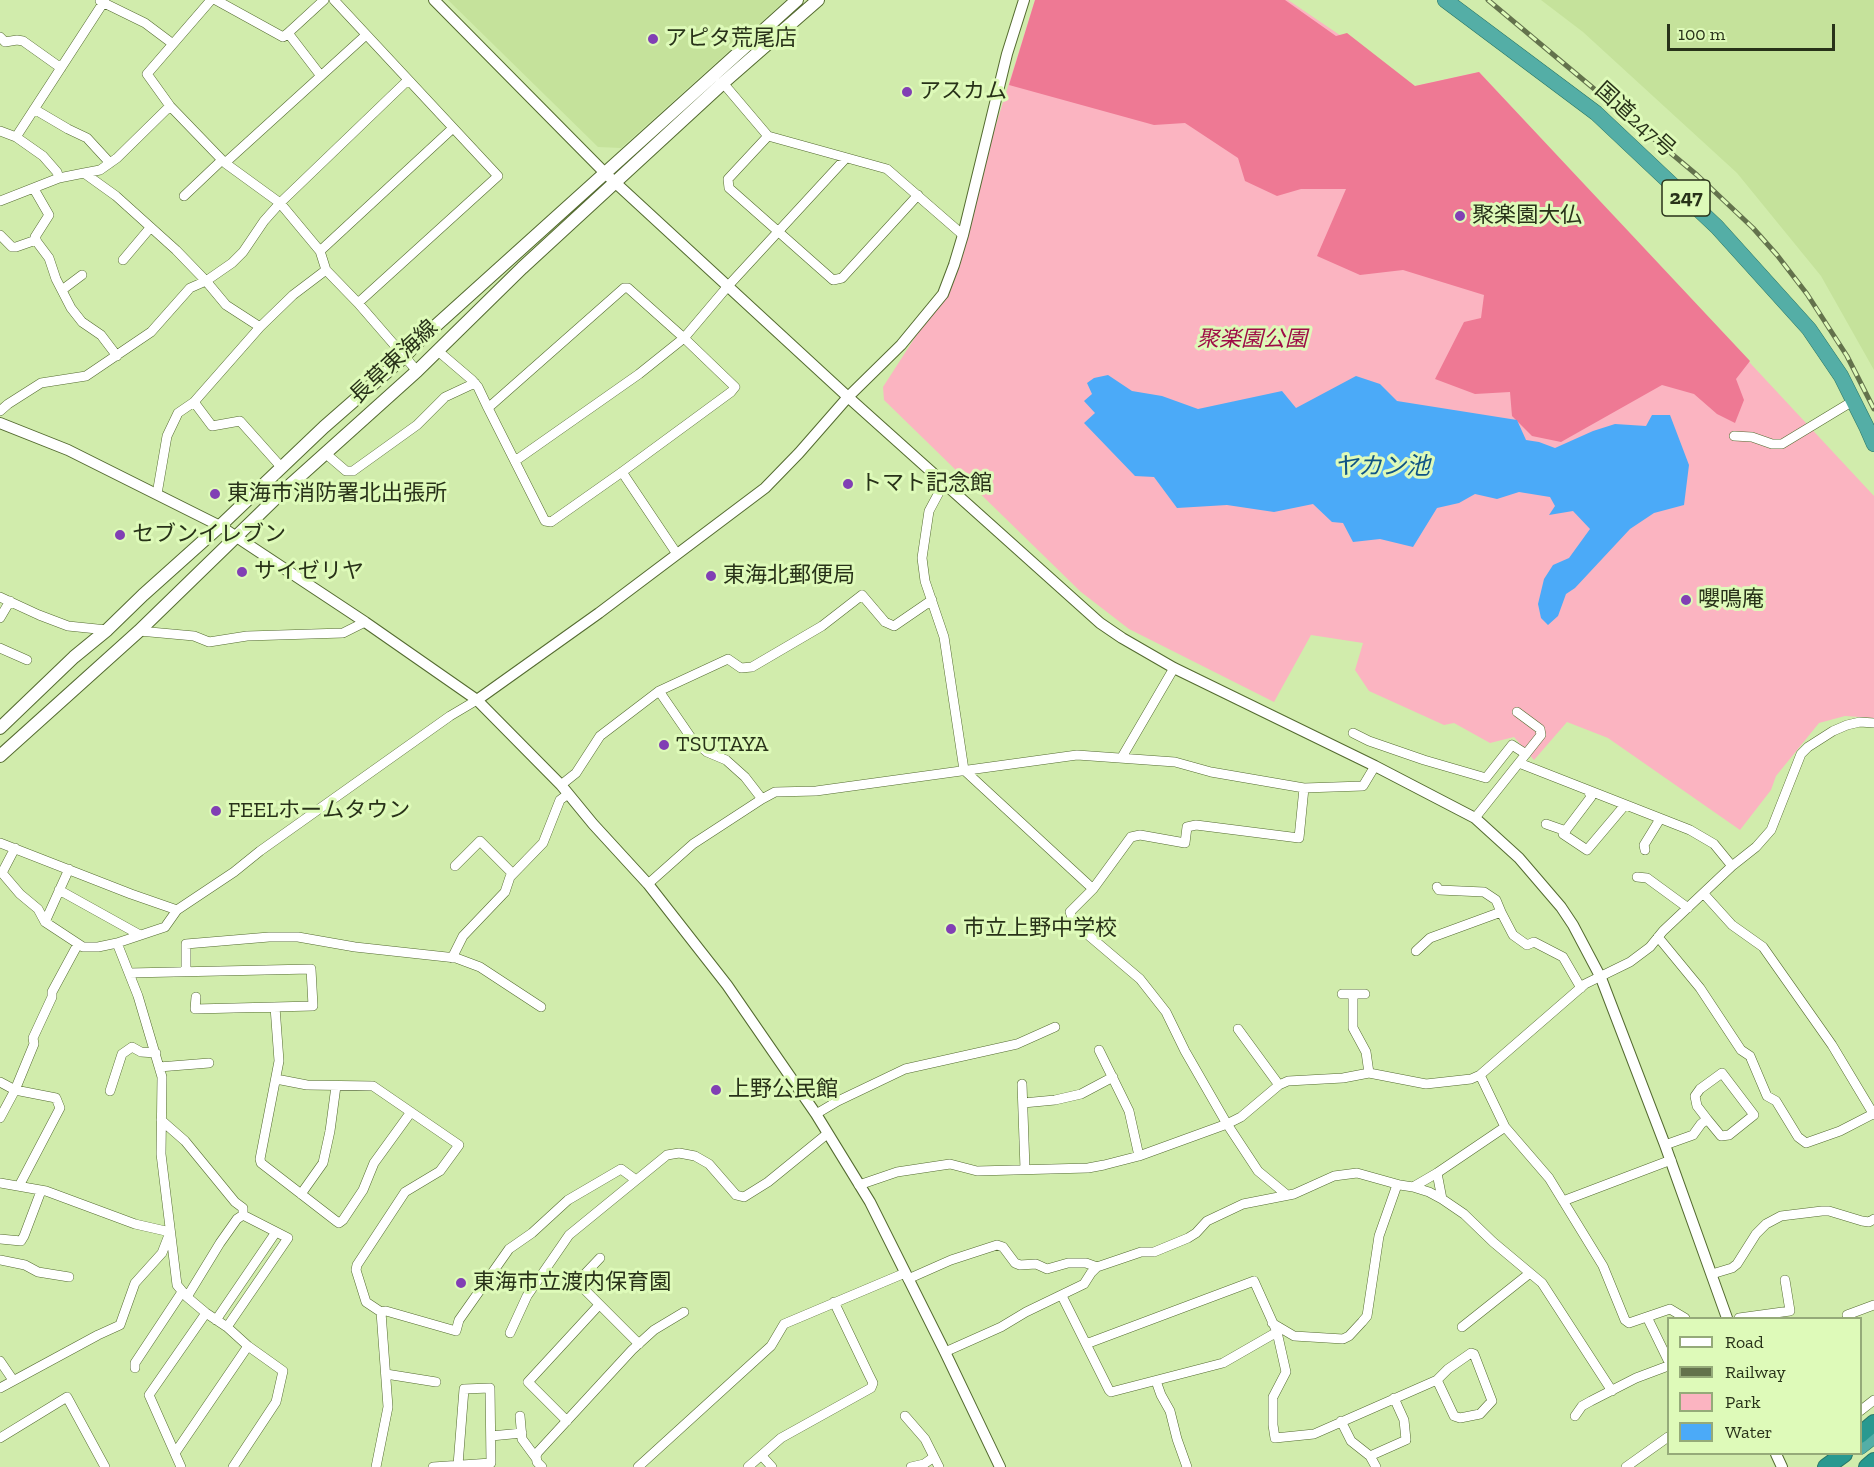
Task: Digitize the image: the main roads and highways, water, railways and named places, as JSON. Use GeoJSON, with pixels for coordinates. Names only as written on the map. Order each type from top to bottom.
{"type":"FeatureCollection","features":[{"type":"Feature","properties":{"kind":"highway","name":"国道247号"},"geometry":{"type":"LineString","coordinates":[[1445,0],[1596,113],[1717,227],[1809,330],[1841,376],[1874,444]]}},
{"type":"Feature","properties":{"kind":"highway"},"geometry":{"type":"LineString","coordinates":[[1825,1467],[1845,1457]]}},
{"type":"Feature","properties":{"kind":"highway"},"geometry":{"type":"LineString","coordinates":[[1867,1467],[1874,1461]]}},
{"type":"Feature","properties":{"kind":"main road","name":"長草東海線"},"geometry":{"type":"LineString","coordinates":[[0,728],[324,427],[797,0]]}},
{"type":"Feature","properties":{"kind":"main road","name":"長草東海線"},"geometry":{"type":"LineString","coordinates":[[0,756],[139,631],[325,453],[417,371],[522,268],[723,83],[818,0]]}},
{"type":"Feature","properties":{"kind":"water","name":"ヤカン池"},"geometry":{"type":"Polygon","coordinates":[[[1108,375],[1132,391],[1162,396],[1198,409],[1282,391],[1296,408],[1356,376],[1380,384],[1397,401],[1517,420],[1526,440],[1555,448],[1615,424],[1646,426],[1652,415],[1670,415],[1689,465],[1684,505],[1654,513],[1630,529],[1575,588],[1566,594],[1558,616],[1548,625],[1541,618],[1538,604],[1544,579],[1553,565],[1569,558],[1590,529],[1573,511],[1549,515],[1555,506],[1550,497],[1519,492],[1497,499],[1475,494],[1459,503],[1437,508],[1413,547],[1380,539],[1353,542],[1343,523],[1332,522],[1313,504],[1274,512],[1227,505],[1177,508],[1154,477],[1135,476],[1084,423],[1095,413],[1084,401],[1092,394],[1087,383],[1094,378],[1108,375]]]}},
{"type":"Feature","properties":{"kind":"railway"},"geometry":{"type":"LineString","coordinates":[[1488,0],[1697,175],[1753,228],[1807,294],[1847,356],[1874,409]]}},
{"type":"Feature","properties":{"kind":"place","name":"アピタ荒尾店"},"geometry":{"type":"Point","coordinates":[653,39]}},
{"type":"Feature","properties":{"kind":"place","name":"アスカム"},"geometry":{"type":"Point","coordinates":[907,92]}},
{"type":"Feature","properties":{"kind":"place","name":"聚楽園大仏"},"geometry":{"type":"Point","coordinates":[1460,216]}},
{"type":"Feature","properties":{"kind":"place","name":"トマト記念館"},"geometry":{"type":"Point","coordinates":[848,484]}},
{"type":"Feature","properties":{"kind":"place","name":"東海市消防署北出張所"},"geometry":{"type":"Point","coordinates":[215,494]}},
{"type":"Feature","properties":{"kind":"place","name":"セブンイレブン"},"geometry":{"type":"Point","coordinates":[120,535]}},
{"type":"Feature","properties":{"kind":"place","name":"サイゼリヤ"},"geometry":{"type":"Point","coordinates":[242,572]}},
{"type":"Feature","properties":{"kind":"place","name":"東海北郵便局"},"geometry":{"type":"Point","coordinates":[711,576]}},
{"type":"Feature","properties":{"kind":"place","name":"嚶鳴庵"},"geometry":{"type":"Point","coordinates":[1686,600]}},
{"type":"Feature","properties":{"kind":"place","name":"TSUTAYA"},"geometry":{"type":"Point","coordinates":[664,745]}},
{"type":"Feature","properties":{"kind":"place","name":"FEELホームタウン"},"geometry":{"type":"Point","coordinates":[216,811]}},
{"type":"Feature","properties":{"kind":"place","name":"市立上野中学校"},"geometry":{"type":"Point","coordinates":[951,929]}},
{"type":"Feature","properties":{"kind":"place","name":"上野公民館"},"geometry":{"type":"Point","coordinates":[716,1090]}},
{"type":"Feature","properties":{"kind":"place","name":"東海市立渡内保育園"},"geometry":{"type":"Point","coordinates":[461,1283]}},
{"type":"Feature","properties":{"kind":"park label","name":"聚楽園公園"},"geometry":{"type":"Point","coordinates":[1252,340]}}]}
